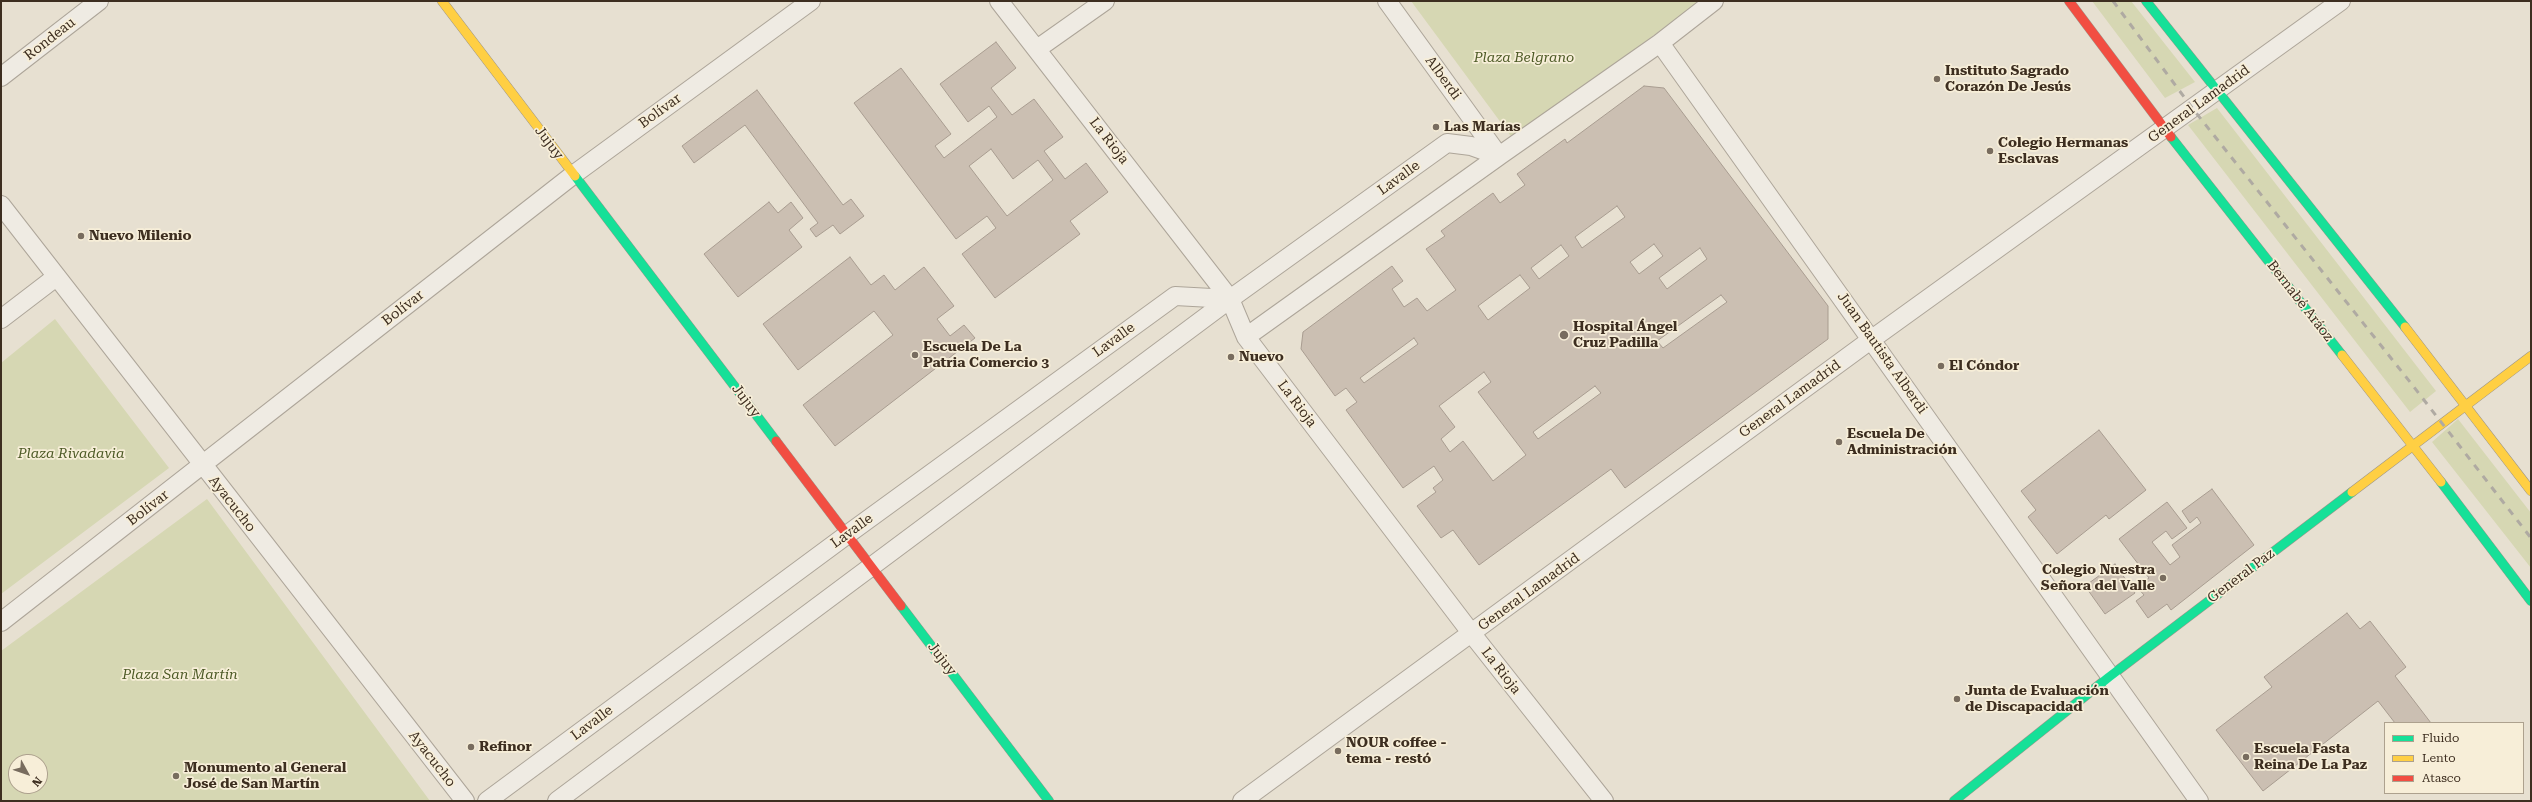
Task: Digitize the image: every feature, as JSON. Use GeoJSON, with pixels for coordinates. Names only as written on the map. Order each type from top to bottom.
{"type":"FeatureCollection","features":[{"type":"Feature","properties":{"kind":"street","name":"Rondeau"},"geometry":{"type":"LineString","coordinates":[[1,77],[99,1]]}},
{"type":"Feature","properties":{"kind":"street","name":"Jujuy"},"geometry":{"type":"LineString","coordinates":[[442,1],[573,175],[848,534],[1049,801]]}},
{"type":"Feature","properties":{"kind":"street","name":"Bolívar"},"geometry":{"type":"LineString","coordinates":[[1,622],[573,175],[811,1]]}},
{"type":"Feature","properties":{"kind":"street","name":"La Rioja"},"geometry":{"type":"LineString","coordinates":[[998,1],[1037,49],[1230,299],[1246,337],[1472,634],[1604,801]]}},
{"type":"Feature","properties":{"kind":"street"},"geometry":{"type":"LineString","coordinates":[[1037,49],[1105,1]]}},
{"type":"Feature","properties":{"kind":"street","name":"Alberdi"},"geometry":{"type":"LineString","coordinates":[[1387,1],[1499,156]]}},
{"type":"Feature","properties":{"kind":"street"},"geometry":{"type":"LineString","coordinates":[[1246,337],[1660,43],[1714,1]]}},
{"type":"Feature","properties":{"kind":"street","name":"Bernabé Aráoz"},"geometry":{"type":"LineString","coordinates":[[2069,1],[2165,129],[2413,444],[2531,601]]}},
{"type":"Feature","properties":{"kind":"street"},"geometry":{"type":"LineString","coordinates":[[2146,1],[2216,92],[2467,405],[2531,491]]}},
{"type":"Feature","properties":{"kind":"street","name":"General Lamadrid"},"geometry":{"type":"LineString","coordinates":[[1242,801],[1472,634],[1872,339],[2341,1]]}},
{"type":"Feature","properties":{"kind":"street","name":"Juan Bautista Alberdi"},"geometry":{"type":"LineString","coordinates":[[1660,43],[1872,339],[2109,677],[2199,801]]}},
{"type":"Feature","properties":{"kind":"street","name":"Lavalle"},"geometry":{"type":"LineString","coordinates":[[557,801],[1230,299],[1447,143],[1471,146],[1499,156]]}},
{"type":"Feature","properties":{"kind":"street","name":"Ayacucho"},"geometry":{"type":"LineString","coordinates":[[1,205],[202,466],[465,801]]}},
{"type":"Feature","properties":{"kind":"street"},"geometry":{"type":"LineString","coordinates":[[1,319],[56,277]]}},
{"type":"Feature","properties":{"kind":"street","name":"Lavalle"},"geometry":{"type":"LineString","coordinates":[[487,801],[848,534],[1175,296],[1230,299]]}},
{"type":"Feature","properties":{"kind":"street","name":"General Paz"},"geometry":{"type":"LineString","coordinates":[[1954,801],[2109,677],[2413,444],[2531,356]]}},
{"type":"Feature","properties":{"kind":"green space","name":"Plaza Belgrano"},"geometry":{"type":"Polygon","coordinates":[[[1411,1],[1700,1],[1513,139],[1411,1]]]}},
{"type":"Feature","properties":{"kind":"green space"},"geometry":{"type":"Polygon","coordinates":[[[2092,1],[2131,1],[2195,82],[2165,98],[2092,1]]]}},
{"type":"Feature","properties":{"kind":"green space"},"geometry":{"type":"Polygon","coordinates":[[[2217,108],[2436,391],[2410,412],[2188,125],[2217,108]]]}},
{"type":"Feature","properties":{"kind":"green space","name":"Plaza Rivadavia"},"geometry":{"type":"Polygon","coordinates":[[[55,319],[169,468],[1,594],[1,363],[55,319]]]}},
{"type":"Feature","properties":{"kind":"green space"},"geometry":{"type":"Polygon","coordinates":[[[2458,419],[2531,513],[2531,568],[2432,442],[2458,419]]]}},
{"type":"Feature","properties":{"kind":"green space","name":"Plaza San Martín"},"geometry":{"type":"Polygon","coordinates":[[[207,499],[430,801],[1,801],[1,651],[207,499]]]}},
{"type":"Feature","properties":{"kind":"building"},"geometry":{"type":"Polygon","coordinates":[[[996,42],[1016,68],[991,88],[1012,115],[1034,99],[1063,137],[1044,151],[1065,179],[1086,163],[1108,192],[1070,221],[1080,234],[995,298],[962,254],[996,228],[987,216],[956,239],[854,103],[901,68],[951,134],[935,146],[944,158],[997,117],[989,106],[968,122],[940,84],[996,42]],[[991,149],[969,166],[1007,216],[1053,180],[1038,160],[1013,179],[991,149]]]}},
{"type":"Feature","properties":{"kind":"building","name":"Hospital Ángel Cruz Padilla"},"geometry":{"type":"Polygon","coordinates":[[[1644,86],[1664,88],[1828,306],[1828,339],[1625,488],[1611,469],[1479,565],[1453,530],[1441,538],[1417,506],[1436,492],[1433,488],[1443,480],[1434,466],[1403,488],[1346,410],[1357,402],[1346,388],[1335,396],[1301,349],[1303,332],[1392,266],[1403,281],[1392,289],[1404,307],[1417,298],[1427,311],[1456,290],[1426,249],[1445,236],[1441,231],[1493,193],[1500,203],[1525,185],[1517,174],[1565,139],[1567,143],[1644,86]],[[1617,206],[1575,237],[1582,248],[1625,217],[1617,206]],[[1654,244],[1630,262],[1639,274],[1663,256],[1654,244]],[[1561,245],[1531,268],[1539,279],[1569,256],[1561,245]],[[1700,248],[1659,278],[1667,289],[1707,259],[1700,248]],[[1520,275],[1478,306],[1488,320],[1530,288],[1520,275]],[[1721,295],[1657,341],[1663,348],[1727,302],[1721,295]],[[1414,338],[1360,378],[1364,383],[1418,344],[1414,338]],[[1484,372],[1439,406],[1455,427],[1441,439],[1450,452],[1463,441],[1493,481],[1526,455],[1478,392],[1491,382],[1484,372]],[[1595,386],[1533,432],[1538,439],[1601,393],[1595,386]]]}},
{"type":"Feature","properties":{"kind":"building"},"geometry":{"type":"Polygon","coordinates":[[[757,90],[843,205],[851,199],[864,216],[840,234],[833,225],[816,237],[810,229],[818,223],[745,125],[694,163],[682,146],[757,90]]]}},
{"type":"Feature","properties":{"kind":"building"},"geometry":{"type":"Polygon","coordinates":[[[769,202],[778,213],[791,202],[803,218],[789,230],[802,247],[738,297],[704,254],[769,202]]]}},
{"type":"Feature","properties":{"kind":"building"},"geometry":{"type":"Polygon","coordinates":[[[850,257],[871,285],[884,275],[895,290],[924,267],[954,306],[937,319],[950,336],[964,325],[975,338],[835,446],[803,405],[893,335],[874,311],[798,370],[763,324],[850,257]]]}},
{"type":"Feature","properties":{"kind":"building"},"geometry":{"type":"Polygon","coordinates":[[[2099,430],[2146,490],[2109,519],[2106,515],[2057,554],[2028,517],[2036,510],[2021,491],[2099,430]]]}},
{"type":"Feature","properties":{"kind":"building"},"geometry":{"type":"Polygon","coordinates":[[[2212,489],[2254,545],[2171,610],[2167,604],[2148,618],[2136,601],[2144,595],[2137,587],[2149,578],[2119,539],[2167,502],[2187,528],[2172,539],[2166,531],[2152,542],[2170,565],[2180,557],[2172,545],[2201,523],[2197,517],[2190,523],[2182,511],[2212,489]]]}},
{"type":"Feature","properties":{"kind":"building"},"geometry":{"type":"Polygon","coordinates":[[[2115,564],[2135,593],[2105,614],[2085,586],[2115,564]]]}},
{"type":"Feature","properties":{"kind":"building"},"geometry":{"type":"Polygon","coordinates":[[[2347,613],[2360,629],[2370,621],[2406,667],[2395,676],[2430,722],[2394,722],[2378,701],[2263,791],[2216,730],[2272,687],[2264,677],[2347,613]]]}},
{"type":"Feature","properties":{"kind":"railway"},"geometry":{"type":"LineString","coordinates":[[2113,1],[2193,109],[2410,382],[2531,538]]}},
{"type":"Feature","properties":{"kind":"traffic: fast"},"geometry":{"type":"LineString","coordinates":[[2146,1],[2405,327]]}},
{"type":"Feature","properties":{"kind":"traffic: fast"},"geometry":{"type":"LineString","coordinates":[[2171,137],[2342,355]]}},
{"type":"Feature","properties":{"kind":"traffic: fast"},"geometry":{"type":"LineString","coordinates":[[575,176],[776,441]]}},
{"type":"Feature","properties":{"kind":"traffic: fast"},"geometry":{"type":"LineString","coordinates":[[2441,482],[2531,601]]}},
{"type":"Feature","properties":{"kind":"traffic: fast"},"geometry":{"type":"LineString","coordinates":[[1954,801],[2109,677],[2352,492]]}},
{"type":"Feature","properties":{"kind":"traffic: fast"},"geometry":{"type":"LineString","coordinates":[[901,606],[1049,801]]}},
{"type":"Feature","properties":{"kind":"traffic: slow"},"geometry":{"type":"LineString","coordinates":[[442,1],[575,176]]}},
{"type":"Feature","properties":{"kind":"traffic: slow"},"geometry":{"type":"LineString","coordinates":[[2405,327],[2531,491]]}},
{"type":"Feature","properties":{"kind":"traffic: slow"},"geometry":{"type":"LineString","coordinates":[[2342,355],[2441,482]]}},
{"type":"Feature","properties":{"kind":"traffic: slow"},"geometry":{"type":"LineString","coordinates":[[2352,492],[2531,356]]}},
{"type":"Feature","properties":{"kind":"traffic: jam"},"geometry":{"type":"LineString","coordinates":[[2069,1],[2171,137]]}},
{"type":"Feature","properties":{"kind":"traffic: jam"},"geometry":{"type":"LineString","coordinates":[[776,441],[901,606]]}},
{"type":"Feature","properties":{"kind":"place","name":"Instituto Sagrado Corazón De Jesús"},"geometry":{"type":"Point","coordinates":[1937,79]}},
{"type":"Feature","properties":{"kind":"place","name":"Las Marías"},"geometry":{"type":"Point","coordinates":[1436,127]}},
{"type":"Feature","properties":{"kind":"place","name":"Colegio Hermanas Esclavas"},"geometry":{"type":"Point","coordinates":[1990,151]}},
{"type":"Feature","properties":{"kind":"place","name":"Nuevo Milenio"},"geometry":{"type":"Point","coordinates":[81,236]}},
{"type":"Feature","properties":{"kind":"place","name":"Hospital Ángel Cruz Padilla"},"geometry":{"type":"Point","coordinates":[1564,335]}},
{"type":"Feature","properties":{"kind":"place","name":"Escuela De La Patria Comercio 3"},"geometry":{"type":"Point","coordinates":[915,355]}},
{"type":"Feature","properties":{"kind":"place","name":"Nuevo"},"geometry":{"type":"Point","coordinates":[1231,357]}},
{"type":"Feature","properties":{"kind":"place","name":"El Cóndor"},"geometry":{"type":"Point","coordinates":[1941,366]}},
{"type":"Feature","properties":{"kind":"place","name":"Escuela De Administración"},"geometry":{"type":"Point","coordinates":[1839,442]}},
{"type":"Feature","properties":{"kind":"place","name":"Colegio Nuestra Señora del Valle"},"geometry":{"type":"Point","coordinates":[2163,578]}},
{"type":"Feature","properties":{"kind":"place","name":"Junta de Evaluación de Discapacidad"},"geometry":{"type":"Point","coordinates":[1957,699]}},
{"type":"Feature","properties":{"kind":"place","name":"Refinor"},"geometry":{"type":"Point","coordinates":[471,747]}},
{"type":"Feature","properties":{"kind":"place","name":"NOUR coffee - tema - restó"},"geometry":{"type":"Point","coordinates":[1338,751]}},
{"type":"Feature","properties":{"kind":"place","name":"Escuela Fasta Reina De La Paz"},"geometry":{"type":"Point","coordinates":[2246,757]}},
{"type":"Feature","properties":{"kind":"place","name":"Monumento al General José de San Martín"},"geometry":{"type":"Point","coordinates":[176,776]}}]}
